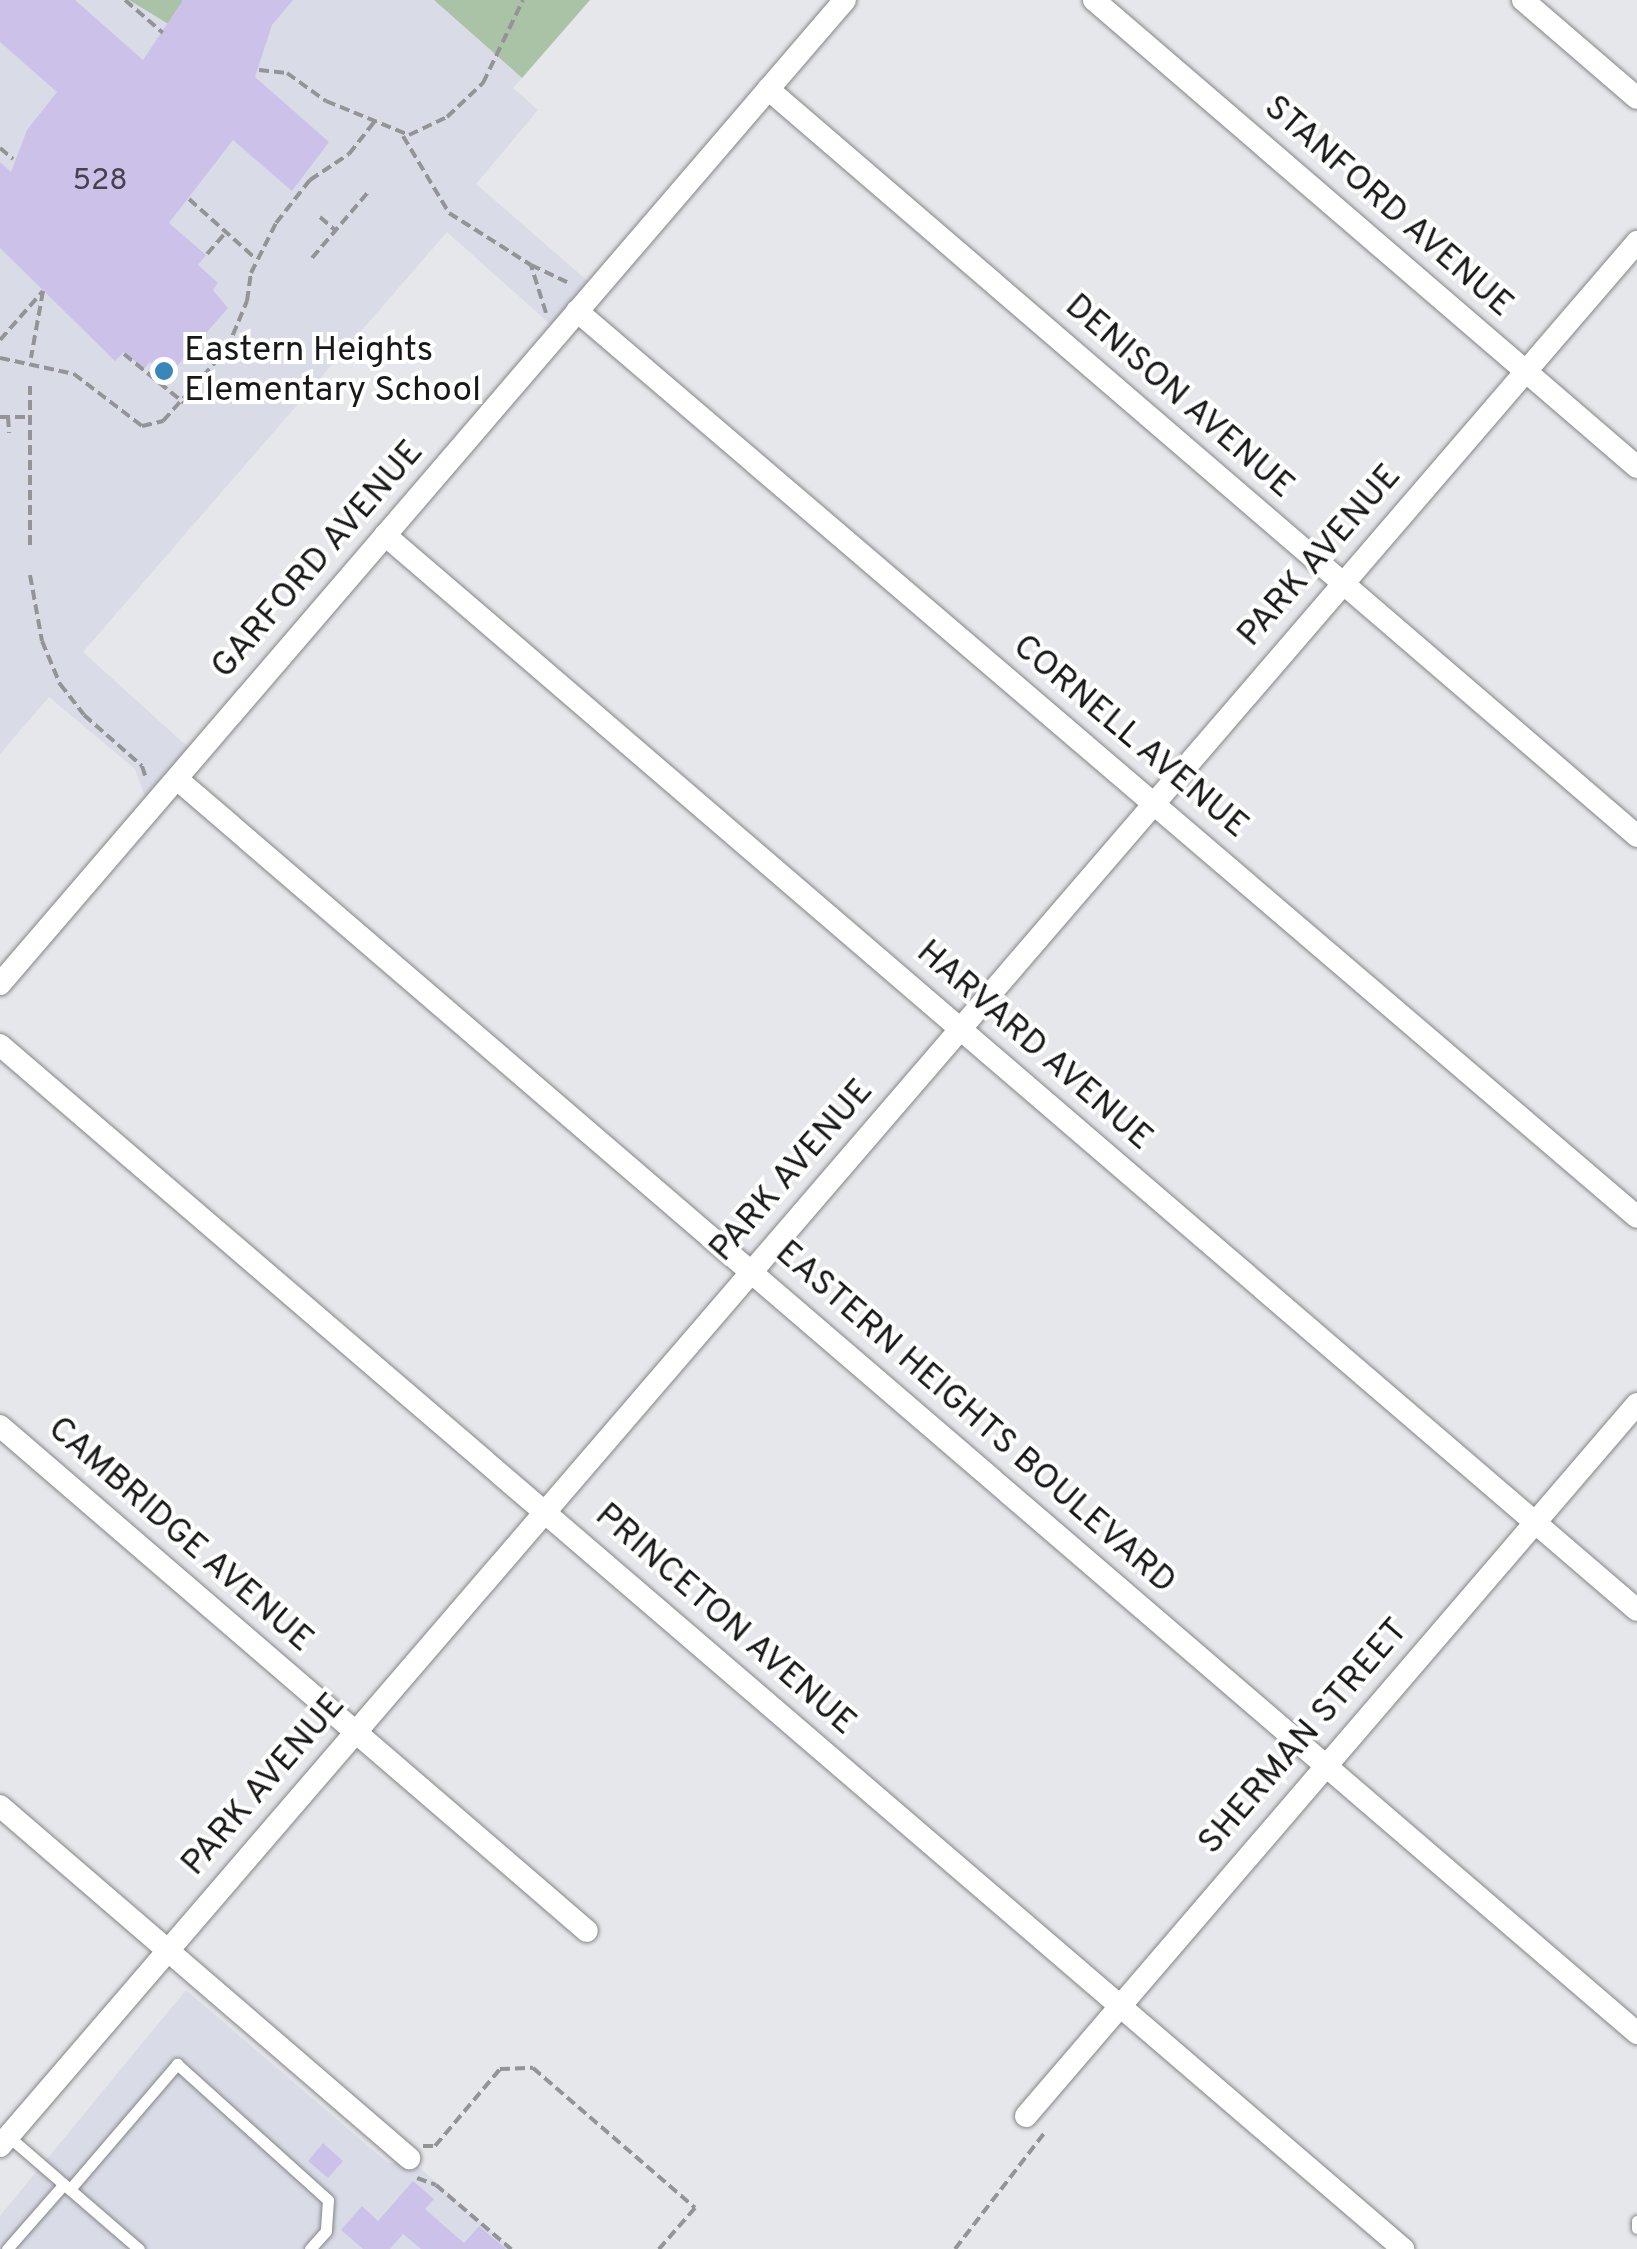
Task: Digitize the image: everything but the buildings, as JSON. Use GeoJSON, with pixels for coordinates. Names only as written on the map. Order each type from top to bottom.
{"type":"FeatureCollection","features":[{"type":"Feature","properties":{"kind":"street","name":"GARFORD AVENUE"},"geometry":{"type":"LineString","coordinates":[[0,984],[845,0]]}},
{"type":"Feature","properties":{"kind":"street","name":"STANFORD AVENUE"},"geometry":{"type":"LineString","coordinates":[[1094,0],[1637,467]]}},
{"type":"Feature","properties":{"kind":"street"},"geometry":{"type":"LineString","coordinates":[[1522,0],[1637,98]]}},
{"type":"Feature","properties":{"kind":"street","name":"DENISON AVENUE"},"geometry":{"type":"LineString","coordinates":[[768,90],[1637,836]]}},
{"type":"Feature","properties":{"kind":"street","name":"PARK AVENUE"},"geometry":{"type":"LineString","coordinates":[[3,2137],[1637,242]]}},
{"type":"Feature","properties":{"kind":"street","name":"CORNELL AVENUE"},"geometry":{"type":"LineString","coordinates":[[578,311],[1637,1217]]}},
{"type":"Feature","properties":{"kind":"street","name":"HARVARD AVENUE"},"geometry":{"type":"LineString","coordinates":[[385,536],[1637,1610]]}},
{"type":"Feature","properties":{"kind":"street","name":"EASTERN HEIGHTS BOULEVARD"},"geometry":{"type":"LineString","coordinates":[[176,779],[1637,2033]]}},
{"type":"Feature","properties":{"kind":"street","name":"PRINCETON AVENUE"},"geometry":{"type":"LineString","coordinates":[[0,1045],[1403,2249]]}},
{"type":"Feature","properties":{"kind":"street","name":"SHERMAN STREET"},"geometry":{"type":"LineString","coordinates":[[1026,2116],[1637,1404]]}},
{"type":"Feature","properties":{"kind":"street","name":"CAMBRIDGE AVENUE"},"geometry":{"type":"LineString","coordinates":[[0,1426],[587,1931]]}},
{"type":"Feature","properties":{"kind":"street"},"geometry":{"type":"LineString","coordinates":[[0,1806],[410,2160]]}},
{"type":"Feature","properties":{"kind":"lane"},"geometry":{"type":"LineString","coordinates":[[8,2249],[176,2064],[328,2200],[326,2231],[310,2249]]}},
{"type":"Feature","properties":{"kind":"lane"},"geometry":{"type":"LineString","coordinates":[[3,2137],[139,2249]]}},
{"type":"Feature","properties":{"kind":"path"},"geometry":{"type":"LineString","coordinates":[[125,0],[163,33]]}},
{"type":"Feature","properties":{"kind":"path"},"geometry":{"type":"LineString","coordinates":[[404,136],[432,126],[472,95],[523,0]]}},
{"type":"Feature","properties":{"kind":"path"},"geometry":{"type":"LineString","coordinates":[[259,70],[287,73],[326,100],[404,136],[449,213],[531,265],[571,284]]}},
{"type":"Feature","properties":{"kind":"path"},"geometry":{"type":"LineString","coordinates":[[0,358],[31,362],[93,384],[142,426],[156,424],[184,403],[227,349],[256,258],[297,198],[349,154],[375,121]]}},
{"type":"Feature","properties":{"kind":"path"},"geometry":{"type":"LineString","coordinates":[[0,148],[13,159]]}},
{"type":"Feature","properties":{"kind":"path"},"geometry":{"type":"LineString","coordinates":[[312,258],[369,191]]}},
{"type":"Feature","properties":{"kind":"path"},"geometry":{"type":"LineString","coordinates":[[189,199],[256,258]]}},
{"type":"Feature","properties":{"kind":"path"},"geometry":{"type":"LineString","coordinates":[[320,217],[335,230]]}},
{"type":"Feature","properties":{"kind":"path"},"geometry":{"type":"LineString","coordinates":[[207,254],[226,232]]}},
{"type":"Feature","properties":{"kind":"path"},"geometry":{"type":"LineString","coordinates":[[531,265],[546,313]]}},
{"type":"Feature","properties":{"kind":"path"},"geometry":{"type":"LineString","coordinates":[[0,340],[43,291],[31,362]]}},
{"type":"Feature","properties":{"kind":"path"},"geometry":{"type":"LineString","coordinates":[[124,354],[184,403]]}},
{"type":"Feature","properties":{"kind":"path"},"geometry":{"type":"LineString","coordinates":[[30,386],[30,545]]}},
{"type":"Feature","properties":{"kind":"path"},"geometry":{"type":"LineString","coordinates":[[0,417],[30,417]]}},
{"type":"Feature","properties":{"kind":"path"},"geometry":{"type":"LineString","coordinates":[[8,417],[9,433]]}},
{"type":"Feature","properties":{"kind":"path"},"geometry":{"type":"LineString","coordinates":[[30,575],[42,642],[60,684],[84,715],[142,766],[146,778]]}},
{"type":"Feature","properties":{"kind":"path"},"geometry":{"type":"LineString","coordinates":[[511,2249],[410,2160],[435,2146],[500,2070],[533,2068],[695,2208],[659,2249]]}},
{"type":"Feature","properties":{"kind":"path"},"geometry":{"type":"LineString","coordinates":[[955,2249],[1044,2132]]}},
{"type":"Feature","properties":{"kind":"shaded area","name":"Eastern Heights Elementary School"},"geometry":{"type":"Polygon","coordinates":[[[0,0],[434,0],[522,78],[513,88],[538,110],[476,184],[590,283],[552,326],[447,232],[83,652],[189,748],[145,797],[135,769],[49,697],[0,754],[0,0]]]}},
{"type":"Feature","properties":{"kind":"shaded area"},"geometry":{"type":"Polygon","coordinates":[[[186,1990],[388,2163],[412,2161],[512,2249],[0,2249],[0,2216],[186,1990]]]}},
{"type":"Feature","properties":{"kind":"green space"},"geometry":{"type":"Polygon","coordinates":[[[129,0],[182,0],[183,1],[170,25],[129,0]]]}},
{"type":"Feature","properties":{"kind":"green space"},"geometry":{"type":"Polygon","coordinates":[[[434,0],[590,0],[522,78],[434,0]]]}},
{"type":"Feature","properties":{"kind":"place","name":"Eastern Heights Elementary School"},"geometry":{"type":"Point","coordinates":[164,371]}}]}
